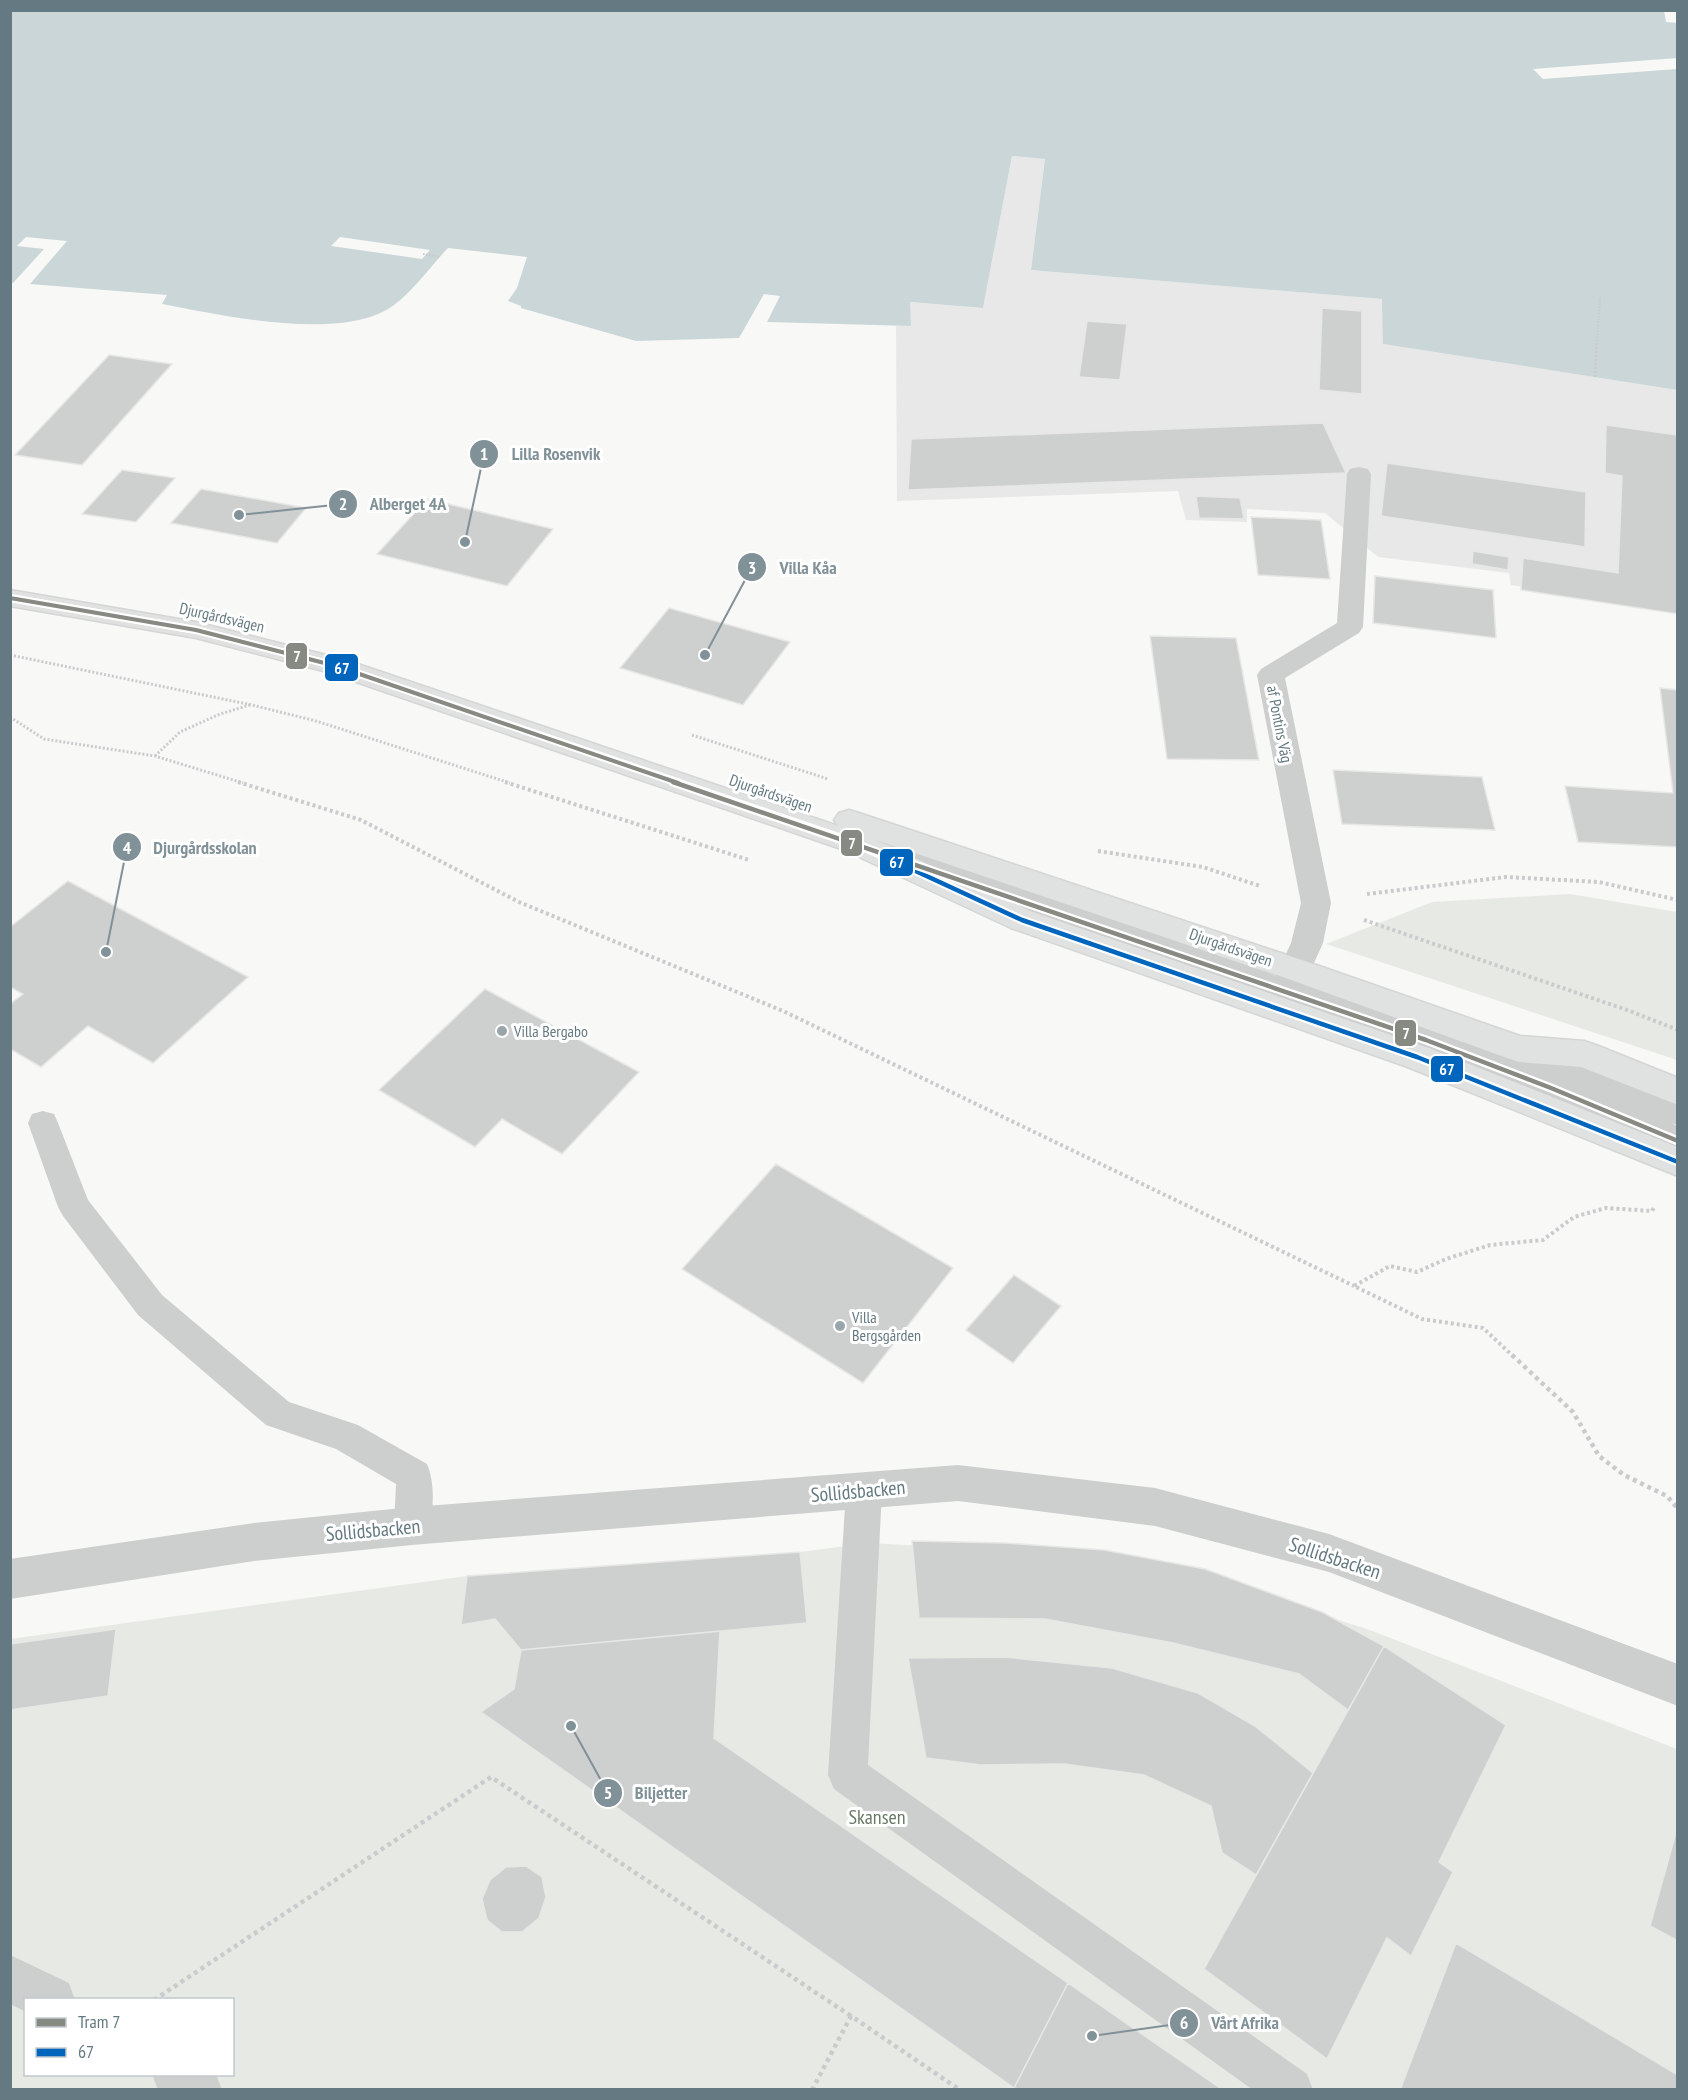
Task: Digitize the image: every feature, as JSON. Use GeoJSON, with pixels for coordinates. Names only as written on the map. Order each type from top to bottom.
{"type":"FeatureCollection","features":[{"type":"Feature","properties":{"kind":"street","name":"af Pontins Väg"},"geometry":{"type":"LineString","coordinates":[[1285,990],[1307,943],[1316,903],[1271,675],[1350,627],[1359,474]]}},
{"type":"Feature","properties":{"kind":"street","name":"Djurgårdsvägen"},"geometry":{"type":"LineString","coordinates":[[10,579],[105,593],[213,614],[353,649],[868,826],[1285,990],[1551,1088],[1677,1141]]}},
{"type":"Feature","properties":{"kind":"street","name":"Djurgårdsvägen"},"geometry":{"type":"LineString","coordinates":[[10,598],[196,630],[336,666],[855,843],[1022,920],[1519,1049],[1677,1113]]}},
{"type":"Feature","properties":{"kind":"street","name":"Djurgårdsvägen"},"geometry":{"type":"LineString","coordinates":[[1285,990],[1417,1057],[1677,1162]]}},
{"type":"Feature","properties":{"kind":"street","name":"Djurgårdsvägen"},"geometry":{"type":"LineString","coordinates":[[1519,1049],[1584,1054],[1677,1092]]}},
{"type":"Feature","properties":{"kind":"street","name":"Sollidsbacken"},"geometry":{"type":"LineString","coordinates":[[10,1579],[254,1542],[412,1526],[958,1483],[1155,1507],[1329,1553],[1677,1685]]}},
{"type":"Feature","properties":{"kind":"street"},"geometry":{"type":"LineString","coordinates":[[10,1978],[48,1998]]}},
{"type":"Feature","properties":{"kind":"street"},"geometry":{"type":"LineString","coordinates":[[179,2076],[198,2090]]}},
{"type":"Feature","properties":{"kind":"lane"},"geometry":{"type":"LineString","coordinates":[[43,1123],[74,1208],[150,1305],[278,1414],[346,1436],[414,1476],[412,1526]]}},
{"type":"Feature","properties":{"kind":"lane"},"geometry":{"type":"LineString","coordinates":[[864,1491],[848,1775],[1291,2090]]}},
{"type":"Feature","properties":{"kind":"path"},"geometry":{"type":"LineString","coordinates":[[423,254],[440,256]]}},
{"type":"Feature","properties":{"kind":"path"},"geometry":{"type":"LineString","coordinates":[[1595,376],[1600,298]]}},
{"type":"Feature","properties":{"kind":"path"},"geometry":{"type":"LineString","coordinates":[[10,655],[252,705],[316,721],[759,863]]}},
{"type":"Feature","properties":{"kind":"path"},"geometry":{"type":"LineString","coordinates":[[155,756],[180,732],[220,714],[252,705]]}},
{"type":"Feature","properties":{"kind":"path"},"geometry":{"type":"LineString","coordinates":[[10,717],[44,739],[155,756],[361,820],[519,902],[783,1011],[1422,1319],[1483,1328],[1573,1413],[1599,1456],[1624,1475],[1666,1496],[1677,1509]]}},
{"type":"Feature","properties":{"kind":"path"},"geometry":{"type":"LineString","coordinates":[[1316,903],[1386,891],[1506,876],[1599,882],[1677,900]]}},
{"type":"Feature","properties":{"kind":"path"},"geometry":{"type":"LineString","coordinates":[[1354,1286],[1390,1266],[1417,1272],[1446,1259],[1490,1245],[1544,1240],[1574,1217],[1606,1208],[1652,1211],[1656,1203]]}},
{"type":"Feature","properties":{"kind":"path"},"geometry":{"type":"LineString","coordinates":[[157,1998],[491,1777],[960,2090]]}},
{"type":"Feature","properties":{"kind":"path"},"geometry":{"type":"LineString","coordinates":[[812,2090],[850,2016]]}},
{"type":"Feature","properties":{"kind":"shaded area"},"geometry":{"type":"Polygon","coordinates":[[[10,11],[1664,11],[1666,22],[1678,23],[1677,390],[1383,344],[1382,299],[1031,270],[1045,159],[1012,156],[983,308],[910,302],[911,326],[767,322],[780,296],[764,294],[739,338],[636,341],[521,308],[508,301],[517,288],[527,257],[448,248],[401,300],[372,316],[345,322],[281,323],[162,304],[167,295],[30,284],[67,241],[26,237],[17,246],[44,249],[13,283],[11,282],[10,11]]]}},
{"type":"Feature","properties":{"kind":"shaded area"},"geometry":{"type":"Polygon","coordinates":[[[1012,156],[1045,159],[1031,270],[1383,299],[1383,344],[1677,390],[1677,611],[1511,585],[1509,573],[1378,557],[1325,513],[1247,509],[1247,522],[1186,520],[1178,491],[897,501],[896,326],[911,326],[909,302],[983,308],[1012,156]]]}},
{"type":"Feature","properties":{"kind":"green space"},"geometry":{"type":"Polygon","coordinates":[[[1570,894],[1677,912],[1677,1060],[1326,944],[1432,902],[1570,894]]]}},
{"type":"Feature","properties":{"kind":"green space","name":"Skansen"},"geometry":{"type":"Polygon","coordinates":[[[869,1543],[1142,1558],[1367,1629],[1677,1749],[1677,2089],[11,2089],[10,1639],[467,1576],[800,1552],[869,1543]]]}},
{"type":"Feature","properties":{"kind":"pier"},"geometry":{"type":"Polygon","coordinates":[[[1677,58],[1677,69],[1543,79],[1533,69],[1677,58]]]}},
{"type":"Feature","properties":{"kind":"pier"},"geometry":{"type":"Polygon","coordinates":[[[340,237],[430,250],[422,259],[331,246],[340,237]]]}},
{"type":"Feature","properties":{"kind":"building"},"geometry":{"type":"Polygon","coordinates":[[[1322,308],[1362,311],[1362,394],[1319,390],[1322,308]]]}},
{"type":"Feature","properties":{"kind":"building"},"geometry":{"type":"Polygon","coordinates":[[[1087,321],[1127,324],[1120,380],[1079,377],[1087,321]]]}},
{"type":"Feature","properties":{"kind":"building"},"geometry":{"type":"Polygon","coordinates":[[[109,355],[172,364],[82,465],[15,455],[109,355]]]}},
{"type":"Feature","properties":{"kind":"building"},"geometry":{"type":"Polygon","coordinates":[[[1323,423],[1346,473],[908,490],[911,439],[1323,423]]]}},
{"type":"Feature","properties":{"kind":"building"},"geometry":{"type":"Polygon","coordinates":[[[1606,425],[1678,435],[1678,614],[1521,590],[1523,558],[1618,573],[1622,476],[1605,473],[1606,425]]]}},
{"type":"Feature","properties":{"kind":"building"},"geometry":{"type":"Polygon","coordinates":[[[1387,463],[1586,492],[1585,547],[1381,516],[1387,463]]]}},
{"type":"Feature","properties":{"kind":"building"},"geometry":{"type":"Polygon","coordinates":[[[122,470],[175,478],[136,522],[82,514],[122,470]]]}},
{"type":"Feature","properties":{"kind":"building"},"geometry":{"type":"Polygon","coordinates":[[[201,489],[306,508],[277,543],[171,523],[201,489]]]}},
{"type":"Feature","properties":{"kind":"building"},"geometry":{"type":"Polygon","coordinates":[[[1196,496],[1240,498],[1244,519],[1199,518],[1196,496]]]}},
{"type":"Feature","properties":{"kind":"building"},"geometry":{"type":"Polygon","coordinates":[[[427,499],[553,529],[507,586],[377,554],[427,499]]]}},
{"type":"Feature","properties":{"kind":"building"},"geometry":{"type":"Polygon","coordinates":[[[1251,517],[1321,520],[1330,579],[1258,575],[1251,517]]]}},
{"type":"Feature","properties":{"kind":"building"},"geometry":{"type":"Polygon","coordinates":[[[1473,551],[1509,557],[1508,570],[1472,564],[1473,551]]]}},
{"type":"Feature","properties":{"kind":"building"},"geometry":{"type":"Polygon","coordinates":[[[1375,576],[1493,590],[1496,638],[1373,623],[1375,576]]]}},
{"type":"Feature","properties":{"kind":"building"},"geometry":{"type":"Polygon","coordinates":[[[669,608],[790,642],[743,705],[620,668],[669,608]]]}},
{"type":"Feature","properties":{"kind":"building"},"geometry":{"type":"Polygon","coordinates":[[[1150,636],[1236,638],[1259,760],[1167,759],[1150,636]]]}},
{"type":"Feature","properties":{"kind":"building"},"geometry":{"type":"Polygon","coordinates":[[[1660,688],[1678,690],[1678,847],[1578,842],[1565,786],[1673,793],[1660,688]]]}},
{"type":"Feature","properties":{"kind":"building"},"geometry":{"type":"Polygon","coordinates":[[[1333,770],[1482,777],[1495,830],[1342,824],[1333,770]]]}},
{"type":"Feature","properties":{"kind":"building"},"geometry":{"type":"Polygon","coordinates":[[[68,881],[248,977],[153,1063],[88,1026],[41,1067],[10,1049],[10,1004],[23,994],[10,987],[10,927],[68,881]]]}},
{"type":"Feature","properties":{"kind":"building","name":"Villa Bergabo"},"geometry":{"type":"Polygon","coordinates":[[[485,989],[639,1072],[562,1154],[502,1119],[475,1147],[379,1090],[485,989]]]}},
{"type":"Feature","properties":{"kind":"building","name":"Villa Bergsgården"},"geometry":{"type":"Polygon","coordinates":[[[776,1164],[953,1268],[863,1383],[682,1269],[776,1164]]]}},
{"type":"Feature","properties":{"kind":"building"},"geometry":{"type":"Polygon","coordinates":[[[1014,1275],[1061,1306],[1013,1363],[966,1330],[1014,1275]]]}},
{"type":"Feature","properties":{"kind":"building"},"geometry":{"type":"Polygon","coordinates":[[[912,1541],[1005,1543],[1104,1550],[1205,1569],[1322,1612],[1384,1646],[1348,1710],[1299,1674],[1173,1643],[1045,1619],[919,1618],[912,1541]]]}},
{"type":"Feature","properties":{"kind":"building"},"geometry":{"type":"Polygon","coordinates":[[[800,1552],[807,1623],[521,1650],[495,1619],[461,1625],[467,1576],[800,1552]]]}},
{"type":"Feature","properties":{"kind":"building"},"geometry":{"type":"Polygon","coordinates":[[[116,1629],[108,1696],[10,1710],[10,1644],[116,1629]]]}},
{"type":"Feature","properties":{"kind":"building"},"geometry":{"type":"Polygon","coordinates":[[[720,1631],[714,1738],[1068,1983],[1014,2088],[481,1712],[514,1689],[521,1650],[720,1631]]]}},
{"type":"Feature","properties":{"kind":"building"},"geometry":{"type":"Polygon","coordinates":[[[1384,1646],[1506,1725],[1439,1862],[1453,1872],[1411,1956],[1387,1938],[1327,2059],[1204,1969],[1384,1646]]]}},
{"type":"Feature","properties":{"kind":"building"},"geometry":{"type":"Polygon","coordinates":[[[1005,1657],[1112,1668],[1198,1693],[1255,1726],[1313,1773],[1256,1875],[1222,1853],[1211,1806],[1144,1775],[1064,1764],[981,1765],[926,1758],[908,1658],[1005,1657]]]}},
{"type":"Feature","properties":{"kind":"building"},"geometry":{"type":"Polygon","coordinates":[[[1678,1825],[1678,1941],[1650,1926],[1678,1825]]]}},
{"type":"Feature","properties":{"kind":"building"},"geometry":{"type":"Polygon","coordinates":[[[526,1866],[542,1877],[546,1897],[539,1918],[522,1932],[502,1932],[487,1920],[482,1899],[490,1880],[506,1867],[526,1866]]]}},
{"type":"Feature","properties":{"kind":"building"},"geometry":{"type":"Polygon","coordinates":[[[1456,1943],[1678,2075],[1678,2090],[1400,2090],[1456,1943]]]}},
{"type":"Feature","properties":{"kind":"building"},"geometry":{"type":"Polygon","coordinates":[[[1068,1983],[1223,2090],[1013,2090],[1068,1983]]]}},
{"type":"Feature","properties":{"kind":"tram line","name":"7"},"geometry":{"type":"LineString","coordinates":[[10,598],[196,630],[336,666],[1426,1040],[1551,1088],[1678,1141]]}},
{"type":"Feature","properties":{"kind":"transit line","name":"67"},"geometry":{"type":"LineString","coordinates":[[10,598],[196,630],[336,666],[855,843],[1022,920],[1417,1057],[1678,1162]]}},
{"type":"Feature","properties":{"kind":"place","name":"Alberget 4A"},"geometry":{"type":"Point","coordinates":[239,515]}},
{"type":"Feature","properties":{"kind":"place","name":"Lilla Rosenvik"},"geometry":{"type":"Point","coordinates":[465,542]}},
{"type":"Feature","properties":{"kind":"place","name":"Villa Kåa"},"geometry":{"type":"Point","coordinates":[705,655]}},
{"type":"Feature","properties":{"kind":"place","name":"Djurgårdsskolan"},"geometry":{"type":"Point","coordinates":[106,952]}},
{"type":"Feature","properties":{"kind":"place","name":"Villa Bergabo"},"geometry":{"type":"Point","coordinates":[502,1031]}},
{"type":"Feature","properties":{"kind":"place","name":"Villa Bergsgården"},"geometry":{"type":"Point","coordinates":[840,1326]}},
{"type":"Feature","properties":{"kind":"place","name":"Biljetter"},"geometry":{"type":"Point","coordinates":[571,1726]}},
{"type":"Feature","properties":{"kind":"place","name":"Vårt Afrika"},"geometry":{"type":"Point","coordinates":[1092,2036]}}]}
